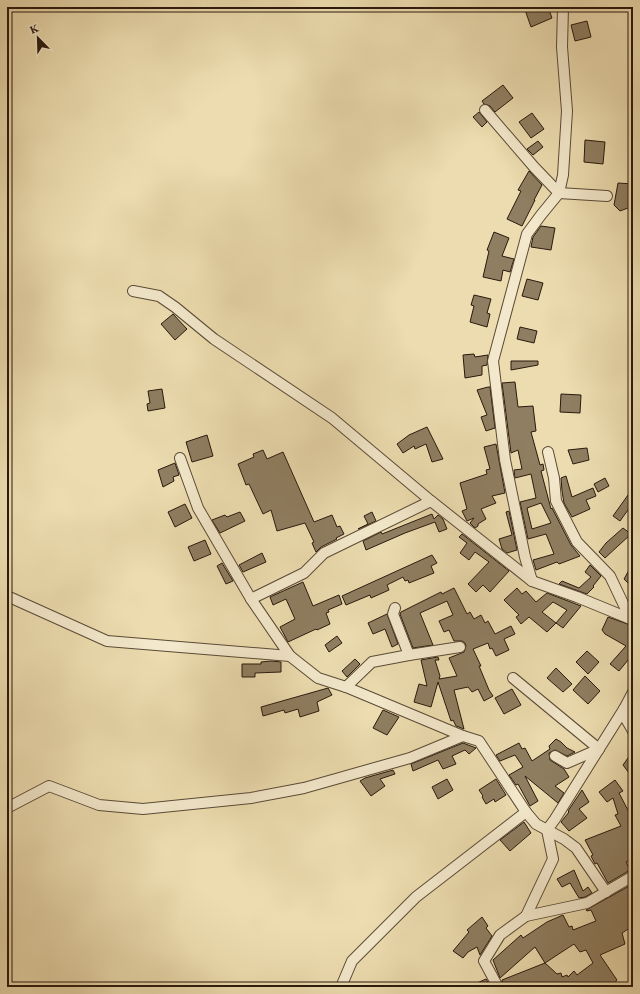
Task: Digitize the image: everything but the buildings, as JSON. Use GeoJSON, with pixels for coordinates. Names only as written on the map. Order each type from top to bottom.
{"type":"FeatureCollection","features":[{"type":"Feature","properties":{"kind":"street"},"geometry":{"type":"LineString","coordinates":[[532,581],[525,557],[505,460],[493,361],[528,234],[559,193],[563,175],[567,111],[562,47],[562,7]]}},
{"type":"Feature","properties":{"kind":"street"},"geometry":{"type":"LineString","coordinates":[[485,110],[534,167],[559,193],[607,196]]}},
{"type":"Feature","properties":{"kind":"street"},"geometry":{"type":"LineString","coordinates":[[133,291],[159,296],[214,339],[332,418],[431,501],[532,581],[631,619]]}},
{"type":"Feature","properties":{"kind":"street"},"geometry":{"type":"LineString","coordinates":[[548,452],[554,478],[556,501],[577,542],[610,576],[631,619]]}},
{"type":"Feature","properties":{"kind":"street"},"geometry":{"type":"LineString","coordinates":[[180,458],[198,508],[251,599],[290,656],[318,678],[479,741],[526,812],[536,824],[564,839],[576,848],[606,892]]}},
{"type":"Feature","properties":{"kind":"street"},"geometry":{"type":"LineString","coordinates":[[251,599],[304,574],[324,553],[431,501]]}},
{"type":"Feature","properties":{"kind":"street"},"geometry":{"type":"LineString","coordinates":[[7,596],[107,641],[290,656]]}},
{"type":"Feature","properties":{"kind":"street"},"geometry":{"type":"LineString","coordinates":[[395,608],[393,614],[409,655]]}},
{"type":"Feature","properties":{"kind":"street"},"geometry":{"type":"LineString","coordinates":[[346,688],[372,662],[460,647]]}},
{"type":"Feature","properties":{"kind":"street"},"geometry":{"type":"LineString","coordinates":[[513,678],[599,749]]}},
{"type":"Feature","properties":{"kind":"street"},"geometry":{"type":"LineString","coordinates":[[526,916],[553,859],[547,830],[624,709],[633,692]]}},
{"type":"Feature","properties":{"kind":"street"},"geometry":{"type":"LineString","coordinates":[[624,709],[626,719],[633,731]]}},
{"type":"Feature","properties":{"kind":"street"},"geometry":{"type":"LineString","coordinates":[[7,808],[49,786],[99,805],[142,809],[251,798],[304,788],[410,758],[463,736]]}},
{"type":"Feature","properties":{"kind":"street"},"geometry":{"type":"LineString","coordinates":[[555,756],[567,763],[599,749]]}},
{"type":"Feature","properties":{"kind":"street"},"geometry":{"type":"LineString","coordinates":[[341,987],[352,961],[416,897],[526,812]]}},
{"type":"Feature","properties":{"kind":"street"},"geometry":{"type":"LineString","coordinates":[[498,987],[484,961],[500,935],[526,916],[587,903],[633,876]]}}]}
